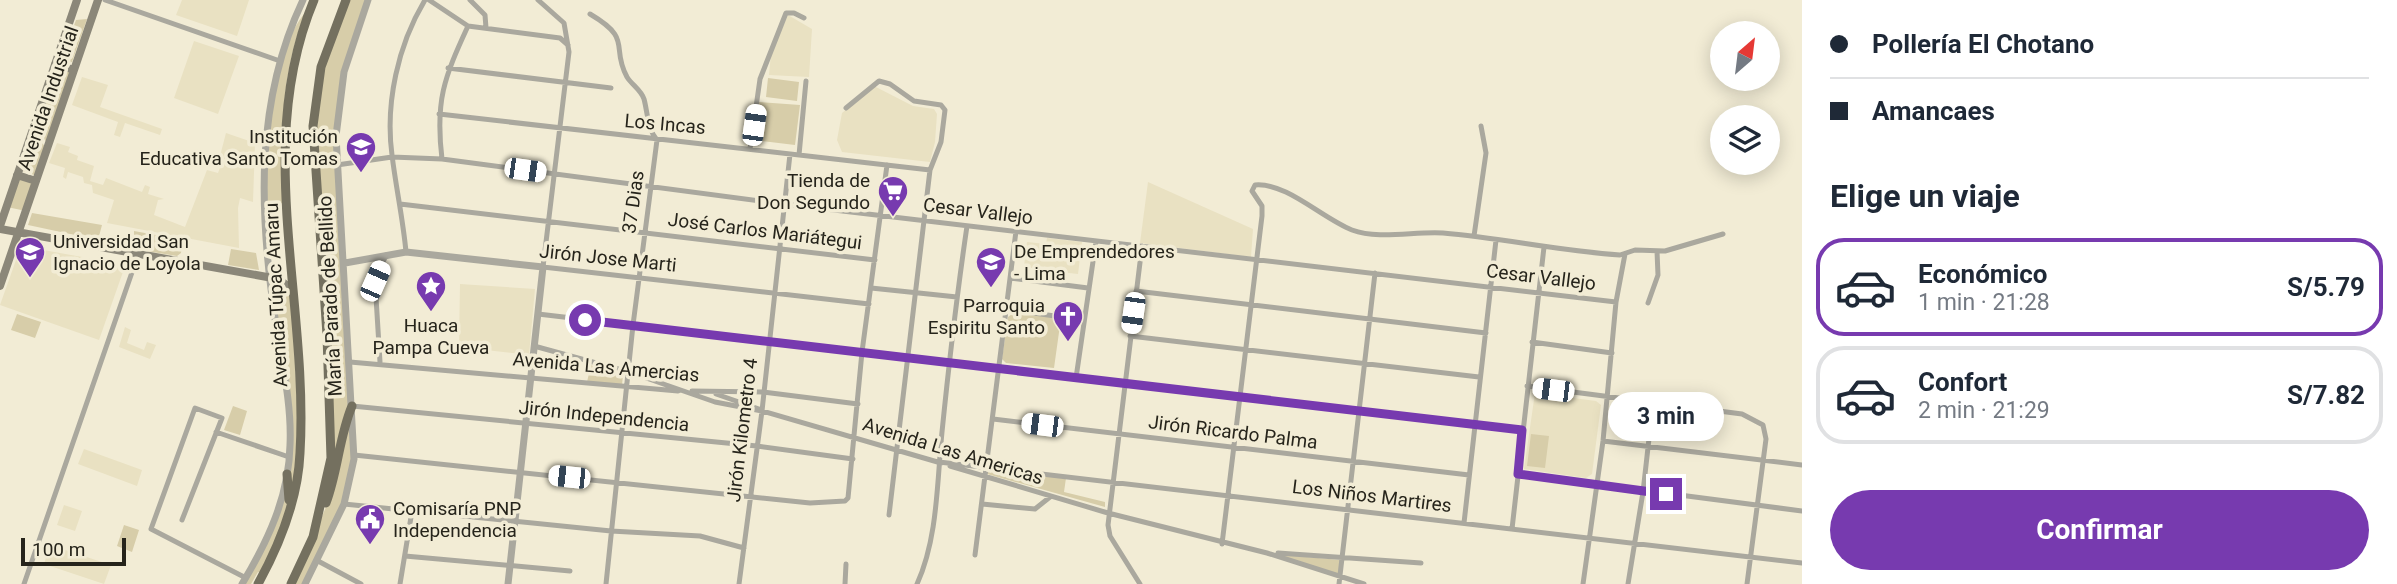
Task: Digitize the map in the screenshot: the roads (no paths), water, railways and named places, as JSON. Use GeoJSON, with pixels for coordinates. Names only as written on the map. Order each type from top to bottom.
{"type":"FeatureCollection","features":[{"type":"Feature","properties":{"kind":"main road","name":"Avenida Industrial"},"geometry":{"type":"LineString","coordinates":[[0,227],[77,0]]}},
{"type":"Feature","properties":{"kind":"main road","name":"Avenida Industrial"},"geometry":{"type":"LineString","coordinates":[[0,286],[99,0]]}},
{"type":"Feature","properties":{"kind":"main road","name":"Avenida Túpac Amaru"},"geometry":{"type":"LineString","coordinates":[[258,584],[280,541],[290,510],[300,454],[285,115],[294,58],[314,0]]}},
{"type":"Feature","properties":{"kind":"main road"},"geometry":{"type":"LineString","coordinates":[[313,537],[328,472],[332,426],[313,126],[321,67],[346,0]]}},
{"type":"Feature","properties":{"kind":"main road"},"geometry":{"type":"LineString","coordinates":[[55,64],[74,70]]}},
{"type":"Feature","properties":{"kind":"main road"},"geometry":{"type":"LineString","coordinates":[[18,175],[36,181]]}},
{"type":"Feature","properties":{"kind":"main road"},"geometry":{"type":"LineString","coordinates":[[0,227],[272,278],[286,278],[291,271]]}},
{"type":"Feature","properties":{"kind":"main road"},"geometry":{"type":"LineString","coordinates":[[272,278],[292,289]]}},
{"type":"Feature","properties":{"kind":"main road"},"geometry":{"type":"LineString","coordinates":[[291,584],[313,537],[335,479],[344,423],[352,405]]}},
{"type":"Feature","properties":{"kind":"main road"},"geometry":{"type":"LineString","coordinates":[[287,474],[290,510]]}},
{"type":"Feature","properties":{"kind":"street"},"geometry":{"type":"LineString","coordinates":[[104,0],[280,61]]}},
{"type":"Feature","properties":{"kind":"street"},"geometry":{"type":"LineString","coordinates":[[182,520],[222,418],[195,408],[151,529],[244,581],[272,527],[287,474],[288,408],[272,278],[263,230],[264,160],[268,120],[280,61],[303,0]]}},
{"type":"Feature","properties":{"kind":"street","name":"María Parado de Bellido"},"geometry":{"type":"LineString","coordinates":[[305,584],[344,504],[354,455],[336,136],[344,72],[368,0]]}},
{"type":"Feature","properties":{"kind":"street"},"geometry":{"type":"LineString","coordinates":[[406,252],[392,157],[390,120],[394,87],[406,37],[427,0],[468,26],[560,38],[568,45]]}},
{"type":"Feature","properties":{"kind":"street"},"geometry":{"type":"LineString","coordinates":[[470,0],[485,15],[486,28]]}},
{"type":"Feature","properties":{"kind":"street"},"geometry":{"type":"LineString","coordinates":[[508,584],[568,45],[564,23],[538,0]]}},
{"type":"Feature","properties":{"kind":"street"},"geometry":{"type":"LineString","coordinates":[[750,149],[760,79],[786,13],[794,13],[804,19]]}},
{"type":"Feature","properties":{"kind":"street","name":"37 Dias"},"geometry":{"type":"LineString","coordinates":[[590,14],[612,29],[619,39],[626,75],[643,95],[650,132],[657,140],[633,325],[606,584]]}},
{"type":"Feature","properties":{"kind":"street"},"geometry":{"type":"LineString","coordinates":[[442,159],[439,114],[443,82],[468,26]]}},
{"type":"Feature","properties":{"kind":"street"},"geometry":{"type":"LineString","coordinates":[[448,68],[611,88]]}},
{"type":"Feature","properties":{"kind":"street"},"geometry":{"type":"LineString","coordinates":[[799,155],[806,81]]}},
{"type":"Feature","properties":{"kind":"street"},"geometry":{"type":"LineString","coordinates":[[846,108],[879,81],[890,84],[914,101],[941,105],[946,118],[930,170],[889,515]]}},
{"type":"Feature","properties":{"kind":"street","name":"Los Incas"},"geometry":{"type":"LineString","coordinates":[[439,114],[930,170]]}},
{"type":"Feature","properties":{"kind":"street"},"geometry":{"type":"LineString","coordinates":[[1474,236],[1486,153],[1481,126]]}},
{"type":"Feature","properties":{"kind":"street","name":"Jirón Kilometro 4"},"geometry":{"type":"LineString","coordinates":[[739,584],[762,411],[790,153]]}},
{"type":"Feature","properties":{"kind":"street","name":"Cesar Vallejo"},"geometry":{"type":"LineString","coordinates":[[337,165],[392,157],[442,159],[783,204],[1616,302]]}},
{"type":"Feature","properties":{"kind":"street"},"geometry":{"type":"LineString","coordinates":[[354,455],[840,504],[848,498],[862,352],[887,165]]}},
{"type":"Feature","properties":{"kind":"street"},"geometry":{"type":"LineString","coordinates":[[1222,544],[1263,208],[1252,191],[1255,185],[1265,185],[1357,231],[1474,236],[1544,247],[1625,254],[1635,250],[1657,251],[1723,234]]}},
{"type":"Feature","properties":{"kind":"street","name":"José Carlos Mariátegui"},"geometry":{"type":"LineString","coordinates":[[400,204],[875,260]]}},
{"type":"Feature","properties":{"kind":"street"},"geometry":{"type":"LineString","coordinates":[[917,584],[930,540],[967,226]]}},
{"type":"Feature","properties":{"kind":"street"},"geometry":{"type":"LineString","coordinates":[[975,555],[1016,232]]}},
{"type":"Feature","properties":{"kind":"street"},"geometry":{"type":"LineString","coordinates":[[1464,523],[1496,240]]}},
{"type":"Feature","properties":{"kind":"street"},"geometry":{"type":"LineString","coordinates":[[1076,377],[1096,241]]}},
{"type":"Feature","properties":{"kind":"street"},"geometry":{"type":"LineString","coordinates":[[1140,584],[1110,536],[1108,513],[1142,246]]}},
{"type":"Feature","properties":{"kind":"street"},"geometry":{"type":"LineString","coordinates":[[1512,528],[1544,247]]}},
{"type":"Feature","properties":{"kind":"street"},"geometry":{"type":"LineString","coordinates":[[1648,303],[1658,275],[1657,251]]}},
{"type":"Feature","properties":{"kind":"street","name":"Jirón Jose Marti"},"geometry":{"type":"LineString","coordinates":[[345,262],[406,252],[869,304]]}},
{"type":"Feature","properties":{"kind":"street"},"geometry":{"type":"LineString","coordinates":[[1583,584],[1603,441],[1616,302],[1625,254]]}},
{"type":"Feature","properties":{"kind":"street"},"geometry":{"type":"LineString","coordinates":[[23,584],[138,255]]}},
{"type":"Feature","properties":{"kind":"street"},"geometry":{"type":"LineString","coordinates":[[380,362],[375,281],[386,255]]}},
{"type":"Feature","properties":{"kind":"street"},"geometry":{"type":"LineString","coordinates":[[1340,581],[1375,273]]}},
{"type":"Feature","properties":{"kind":"street"},"geometry":{"type":"LineString","coordinates":[[1010,278],[1088,288]]}},
{"type":"Feature","properties":{"kind":"street"},"geometry":{"type":"LineString","coordinates":[[871,288],[957,297]]}},
{"type":"Feature","properties":{"kind":"street"},"geometry":{"type":"LineString","coordinates":[[1136,291],[1486,333]]}},
{"type":"Feature","properties":{"kind":"street"},"geometry":{"type":"LineString","coordinates":[[1006,309],[1083,320]]}},
{"type":"Feature","properties":{"kind":"street"},"geometry":{"type":"LineString","coordinates":[[538,314],[1522,430]]}},
{"type":"Feature","properties":{"kind":"street"},"geometry":{"type":"LineString","coordinates":[[1130,336],[1479,377]]}},
{"type":"Feature","properties":{"kind":"street"},"geometry":{"type":"LineString","coordinates":[[1532,342],[1612,353]]}},
{"type":"Feature","properties":{"kind":"street","name":"Avenida Las Americas"},"geometry":{"type":"LineString","coordinates":[[534,346],[629,372],[715,401],[762,411],[897,449],[1050,497],[1222,544],[1267,552],[1340,581],[1364,584]]}},
{"type":"Feature","properties":{"kind":"street","name":"Avenida Las Amercias"},"geometry":{"type":"LineString","coordinates":[[350,362],[380,362],[627,387],[763,392],[858,404]]}},
{"type":"Feature","properties":{"kind":"street"},"geometry":{"type":"LineString","coordinates":[[1527,386],[1742,414],[1763,425],[1766,439],[1747,584]]}},
{"type":"Feature","properties":{"kind":"street"},"geometry":{"type":"LineString","coordinates":[[1629,582],[1653,403]]}},
{"type":"Feature","properties":{"kind":"street","name":"Jirón Independencia"},"geometry":{"type":"LineString","coordinates":[[352,405],[757,446],[853,459]]}},
{"type":"Feature","properties":{"kind":"street","name":"Jirón Ricardo Palma"},"geometry":{"type":"LineString","coordinates":[[993,419],[1469,475]]}},
{"type":"Feature","properties":{"kind":"street"},"geometry":{"type":"LineString","coordinates":[[216,432],[289,457]]}},
{"type":"Feature","properties":{"kind":"street"},"geometry":{"type":"LineString","coordinates":[[1603,441],[1802,465]]}},
{"type":"Feature","properties":{"kind":"street","name":"Los Niños Martires"},"geometry":{"type":"LineString","coordinates":[[939,462],[1802,563]]}},
{"type":"Feature","properties":{"kind":"street"},"geometry":{"type":"LineString","coordinates":[[1518,474],[1802,511]]}},
{"type":"Feature","properties":{"kind":"street"},"geometry":{"type":"LineString","coordinates":[[982,503],[1035,509],[1050,497]]}},
{"type":"Feature","properties":{"kind":"street"},"geometry":{"type":"LineString","coordinates":[[344,504],[611,531],[700,536],[744,548]]}},
{"type":"Feature","properties":{"kind":"street"},"geometry":{"type":"LineString","coordinates":[[400,584],[412,510]]}},
{"type":"Feature","properties":{"kind":"street"},"geometry":{"type":"LineString","coordinates":[[1267,552],[1342,559],[1421,562]]}},
{"type":"Feature","properties":{"kind":"street"},"geometry":{"type":"LineString","coordinates":[[405,556],[570,570]]}},
{"type":"Feature","properties":{"kind":"street"},"geometry":{"type":"LineString","coordinates":[[318,561],[361,584]]}},
{"type":"Feature","properties":{"kind":"street"},"geometry":{"type":"LineString","coordinates":[[845,584],[846,564]]}},
{"type":"Feature","properties":{"kind":"place","name":"Institución Educativa Santo Tomas"},"geometry":{"type":"Point","coordinates":[361,174]}},
{"type":"Feature","properties":{"kind":"place","name":"Tienda de Don Segundo"},"geometry":{"type":"Point","coordinates":[893,218]}},
{"type":"Feature","properties":{"kind":"place","name":"Universidad San Ignacio de Loyola"},"geometry":{"type":"Point","coordinates":[30,279]}},
{"type":"Feature","properties":{"kind":"place","name":"De Emprendedores - Lima"},"geometry":{"type":"Point","coordinates":[991,289]}},
{"type":"Feature","properties":{"kind":"place","name":"Huaca Pampa Cueva"},"geometry":{"type":"Point","coordinates":[431,313]}},
{"type":"Feature","properties":{"kind":"place","name":"Parroquia Espiritu Santo"},"geometry":{"type":"Point","coordinates":[1068,343]}},
{"type":"Feature","properties":{"kind":"place","name":"Comisaría PNP Independencia"},"geometry":{"type":"Point","coordinates":[370,546]}}]}
